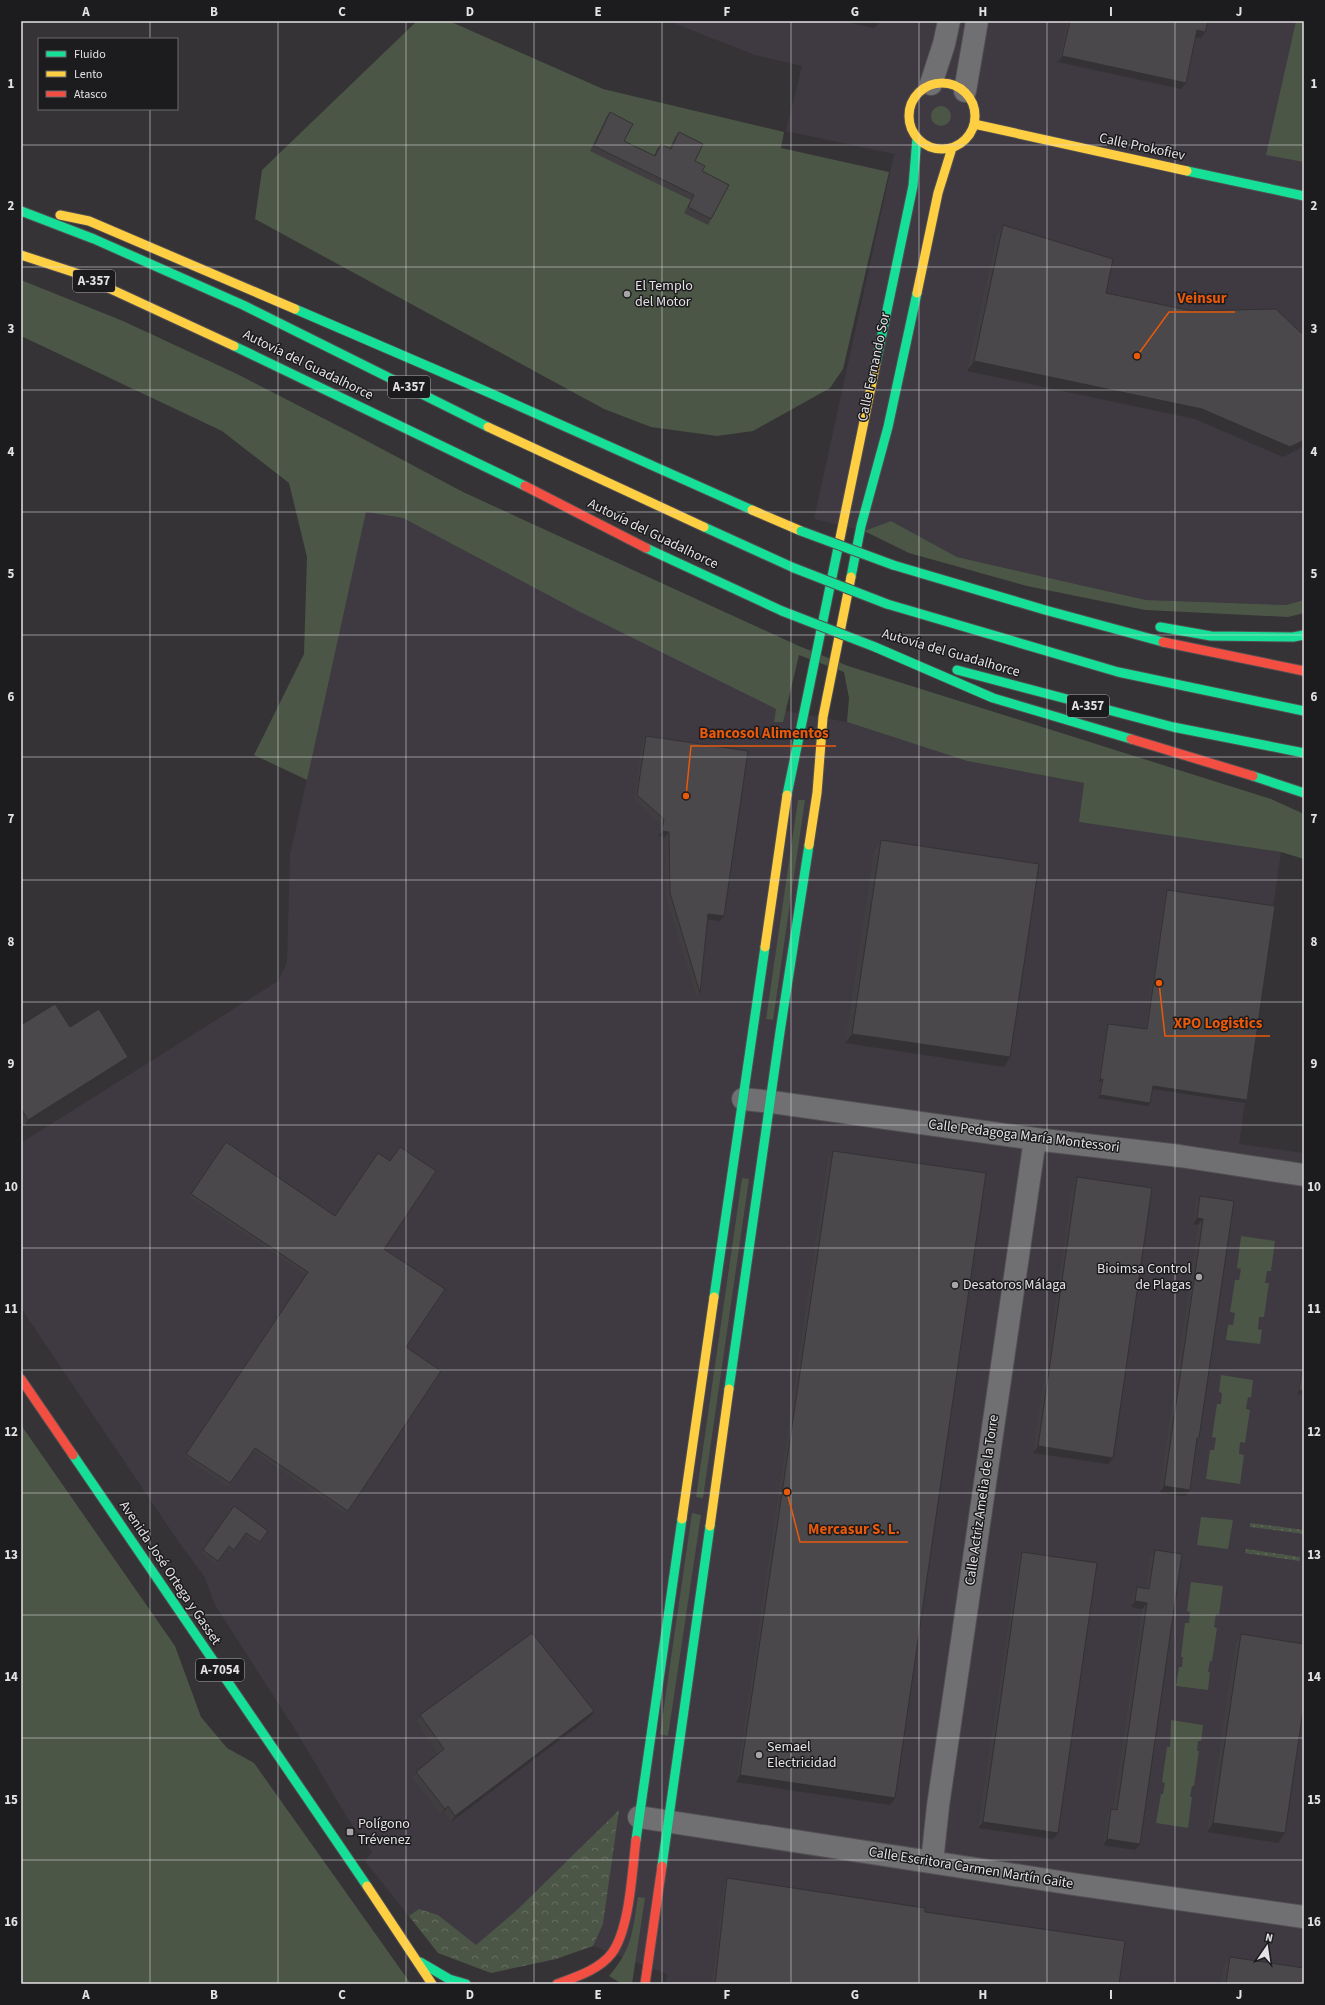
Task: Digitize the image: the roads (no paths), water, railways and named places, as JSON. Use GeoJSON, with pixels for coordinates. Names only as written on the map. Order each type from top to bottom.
{"type":"FeatureCollection","features":[{"type":"Feature","properties":{"kind":"main road"},"geometry":{"type":"LineString","coordinates":[[942,82],[955,85],[965,91],[972,101],[975,112],[974,124],[970,134],[962,142],[952,148],[940,149],[927,146],[917,138],[912,131],[909,122],[909,108],[916,95],[931,84],[942,82]]}},
{"type":"Feature","properties":{"kind":"main road","name":"Calle Prokofiev"},"geometry":{"type":"LineString","coordinates":[[974,124],[1304,196]]}},
{"type":"Feature","properties":{"kind":"main road","name":"Calle Fernando Sor"},"geometry":{"type":"LineString","coordinates":[[557,1984],[590,1971],[612,1953],[624,1928],[788,789],[913,186],[917,138]]}},
{"type":"Feature","properties":{"kind":"main road","name":"Calle Fernando Sor"},"geometry":{"type":"LineString","coordinates":[[645,1984],[772,1102],[780,1032],[817,793],[823,717],[845,600],[861,526],[888,427],[938,193],[952,148]]}},
{"type":"Feature","properties":{"kind":"main road"},"geometry":{"type":"LineString","coordinates":[[21,207],[89,220],[476,387],[704,490],[801,531],[893,565],[1026,605],[1152,640],[1304,671]]}},
{"type":"Feature","properties":{"kind":"main road","name":"Autovía del Guadalhorce"},"geometry":{"type":"LineString","coordinates":[[21,211],[94,239],[244,305],[530,448],[794,568],[887,604],[1118,672],[1304,711]]}},
{"type":"Feature","properties":{"kind":"main road","name":"Autovía del Guadalhorce"},"geometry":{"type":"LineString","coordinates":[[21,255],[76,274],[164,312],[481,464],[640,545],[782,611],[875,647],[1106,711],[1268,747],[1304,752]]}},
{"type":"Feature","properties":{"kind":"main road"},"geometry":{"type":"LineString","coordinates":[[1026,605],[1117,620]]}},
{"type":"Feature","properties":{"kind":"main road"},"geometry":{"type":"LineString","coordinates":[[1154,626],[1211,636],[1293,637],[1304,635]]}},
{"type":"Feature","properties":{"kind":"main road"},"geometry":{"type":"LineString","coordinates":[[875,647],[993,698],[1276,783],[1304,793]]}},
{"type":"Feature","properties":{"kind":"main road","name":"Avenida José Ortega y Gasset"},"geometry":{"type":"LineString","coordinates":[[21,1379],[418,1961],[432,1984]]}},
{"type":"Feature","properties":{"kind":"main road","name":"Avenida José Ortega y Gasset"},"geometry":{"type":"LineString","coordinates":[[418,1961],[449,1979],[466,1984]]}},
{"type":"Feature","properties":{"kind":"street"},"geometry":{"type":"LineString","coordinates":[[931,84],[944,44],[949,21]]}},
{"type":"Feature","properties":{"kind":"street"},"geometry":{"type":"LineString","coordinates":[[965,91],[977,21]]}},
{"type":"Feature","properties":{"kind":"street","name":"Calle Pedagoga María Montessori"},"geometry":{"type":"LineString","coordinates":[[743,1099],[1035,1139],[1180,1156],[1304,1175]]}},
{"type":"Feature","properties":{"kind":"street","name":"Calle Actriz Amelia de la Torre"},"geometry":{"type":"LineString","coordinates":[[932,1862],[940,1791],[1035,1139]]}},
{"type":"Feature","properties":{"kind":"street","name":"Calle Escritora Carmen Martín Gaite"},"geometry":{"type":"LineString","coordinates":[[639,1817],[1304,1917]]}},
{"type":"Feature","properties":{"kind":"place","name":"El Templo del Motor"},"geometry":{"type":"Point","coordinates":[627,294]}},
{"type":"Feature","properties":{"kind":"place","name":"Veinsur"},"geometry":{"type":"Point","coordinates":[1137,356]}},
{"type":"Feature","properties":{"kind":"place","name":"Bancosol Alimentos"},"geometry":{"type":"Point","coordinates":[686,796]}},
{"type":"Feature","properties":{"kind":"place","name":"XPO Logistics"},"geometry":{"type":"Point","coordinates":[1159,983]}},
{"type":"Feature","properties":{"kind":"place","name":"Bioimsa Control de Plagas"},"geometry":{"type":"Point","coordinates":[1199,1277]}},
{"type":"Feature","properties":{"kind":"place","name":"Desatoros Málaga"},"geometry":{"type":"Point","coordinates":[955,1285]}},
{"type":"Feature","properties":{"kind":"place","name":"Mercasur S. L."},"geometry":{"type":"Point","coordinates":[787,1492]}},
{"type":"Feature","properties":{"kind":"place","name":"Semael Electricidad"},"geometry":{"type":"Point","coordinates":[759,1755]}},
{"type":"Feature","properties":{"kind":"place","name":"Polígono Trévenez"},"geometry":{"type":"Point","coordinates":[350,1832]}}]}
